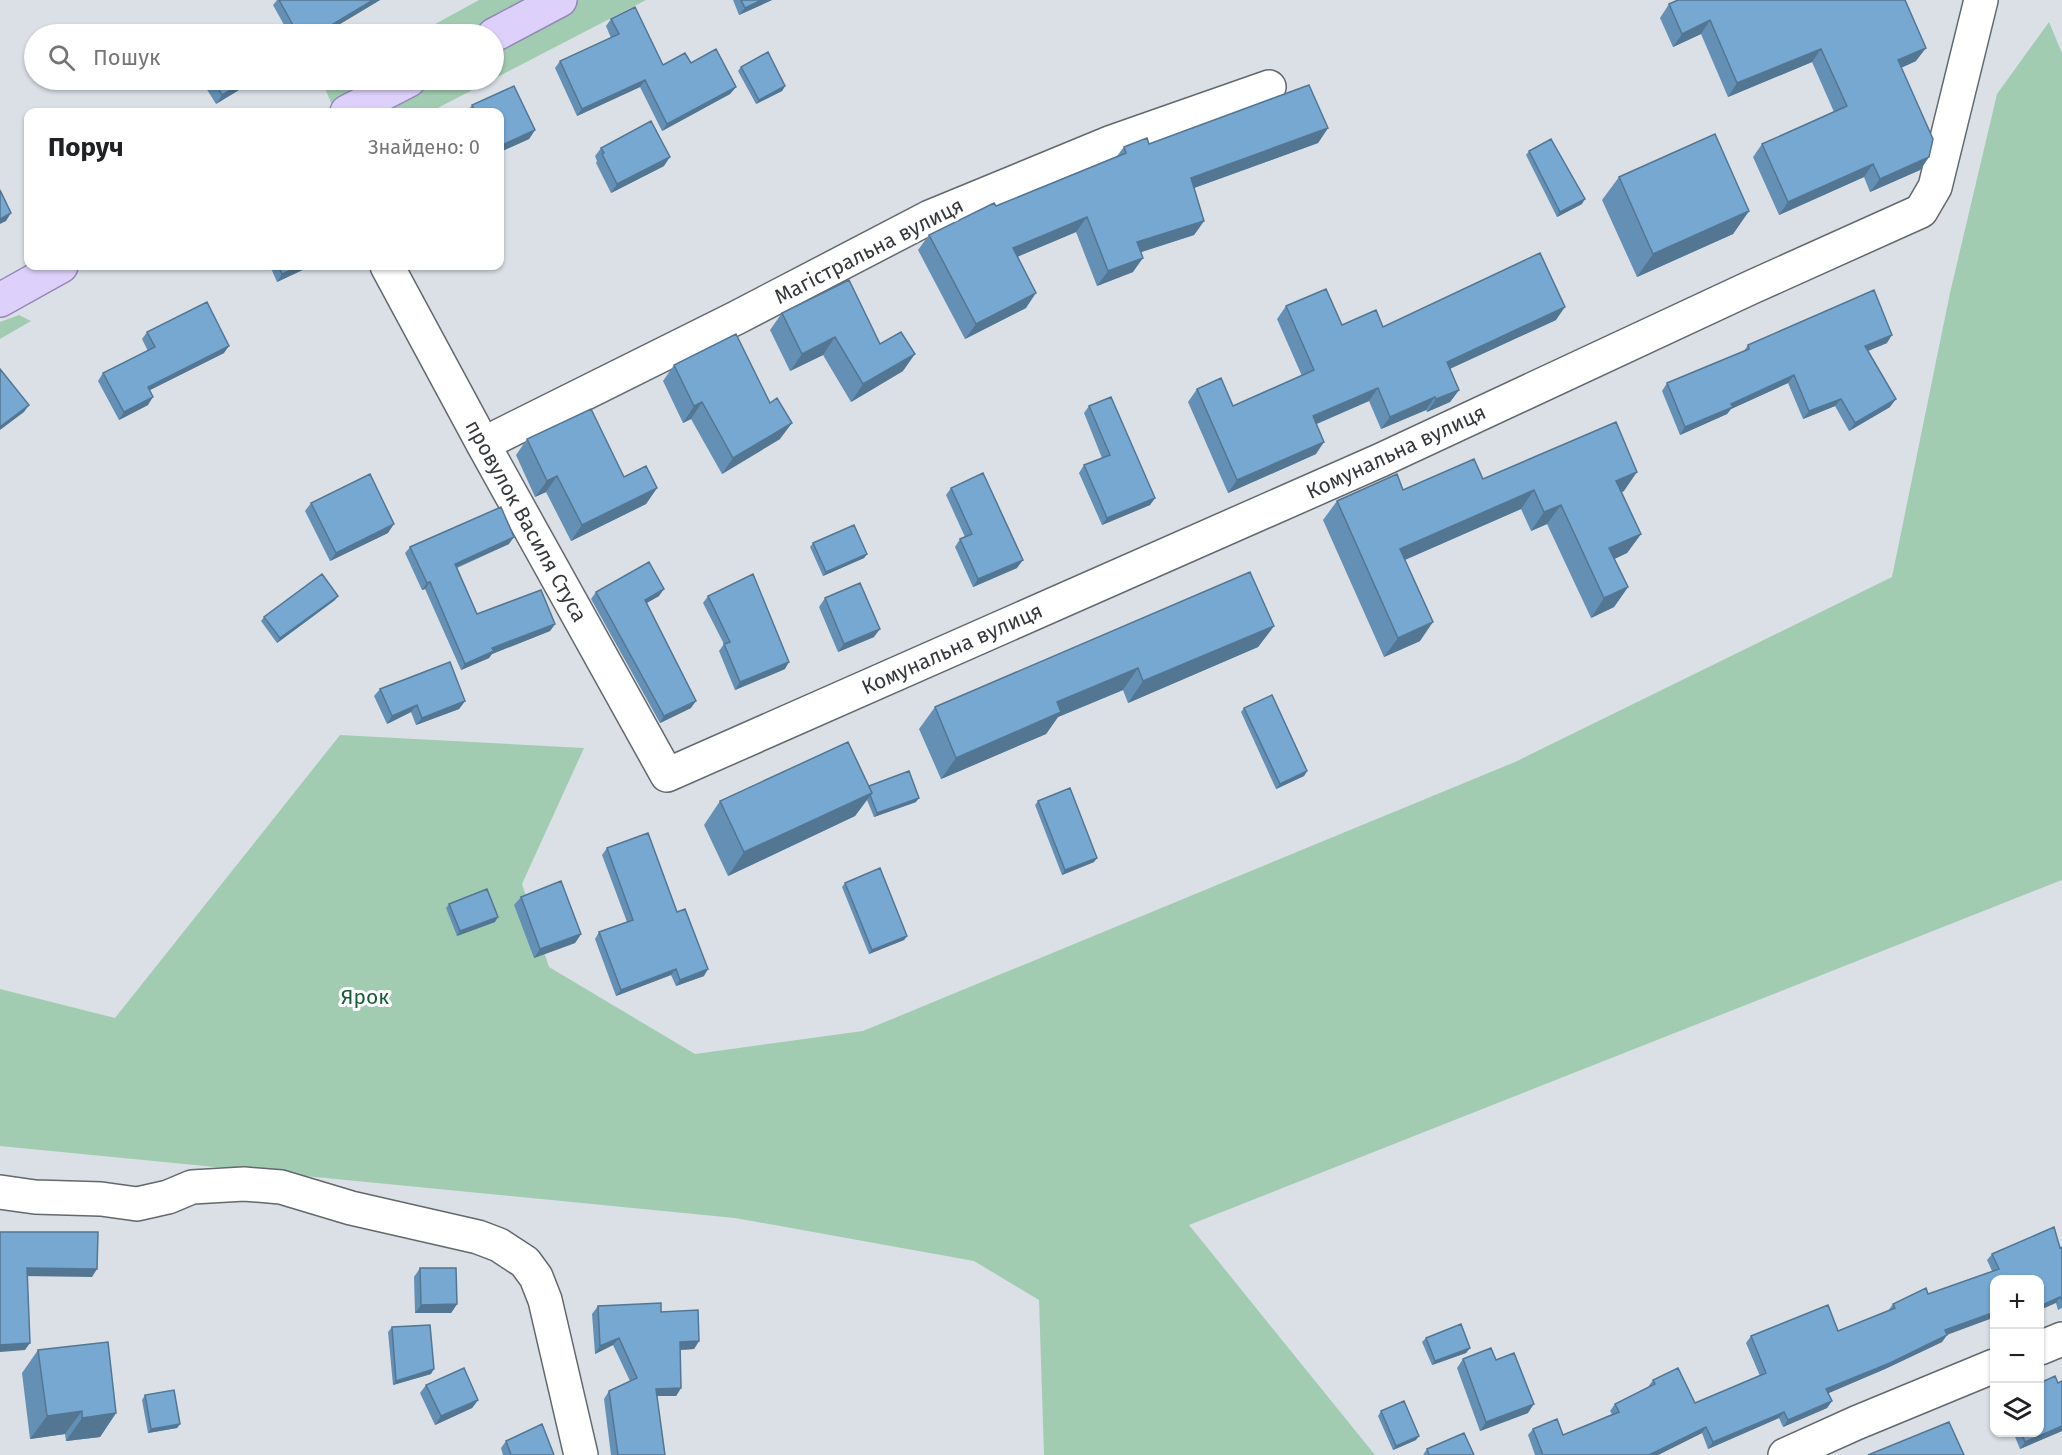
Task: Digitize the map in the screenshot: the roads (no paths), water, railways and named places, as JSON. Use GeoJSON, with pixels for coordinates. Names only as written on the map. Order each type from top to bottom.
{"type":"FeatureCollection","features":[{"type":"Feature","properties":{"kind":"main road"},"geometry":{"type":"LineString","coordinates":[[504,30],[560,0]]}},
{"type":"Feature","properties":{"kind":"main road"},"geometry":{"type":"LineString","coordinates":[[354,108],[389,90]]}},
{"type":"Feature","properties":{"kind":"main road"},"geometry":{"type":"LineString","coordinates":[[0,300],[54,270]]}},
{"type":"Feature","properties":{"kind":"street","name":"Комунальна вулиця"},"geometry":{"type":"LineString","coordinates":[[667,775],[1381,460],[1921,211],[1935,187],[1981,0]]}},
{"type":"Feature","properties":{"kind":"street","name":"Магістральна вулиця"},"geometry":{"type":"LineString","coordinates":[[483,444],[736,318],[930,217],[1112,142],[1269,87]]}},
{"type":"Feature","properties":{"kind":"street","name":"провулок Василя Стуса"},"geometry":{"type":"LineString","coordinates":[[389,270],[667,775]]}},
{"type":"Feature","properties":{"kind":"street"},"geometry":{"type":"LineString","coordinates":[[0,1192],[35,1197],[101,1199],[137,1204],[168,1197],[192,1187],[244,1184],[281,1187],[351,1208],[478,1237],[499,1245],[525,1262],[536,1277],[545,1300],[581,1455]]}},
{"type":"Feature","properties":{"kind":"street"},"geometry":{"type":"LineString","coordinates":[[2044,1346],[2062,1339]]}},
{"type":"Feature","properties":{"kind":"street"},"geometry":{"type":"LineString","coordinates":[[1785,1455],[1990,1368]]}},
{"type":"Feature","properties":{"kind":"park label","name":"Ярок"},"geometry":{"type":"Point","coordinates":[365,997]}}]}
